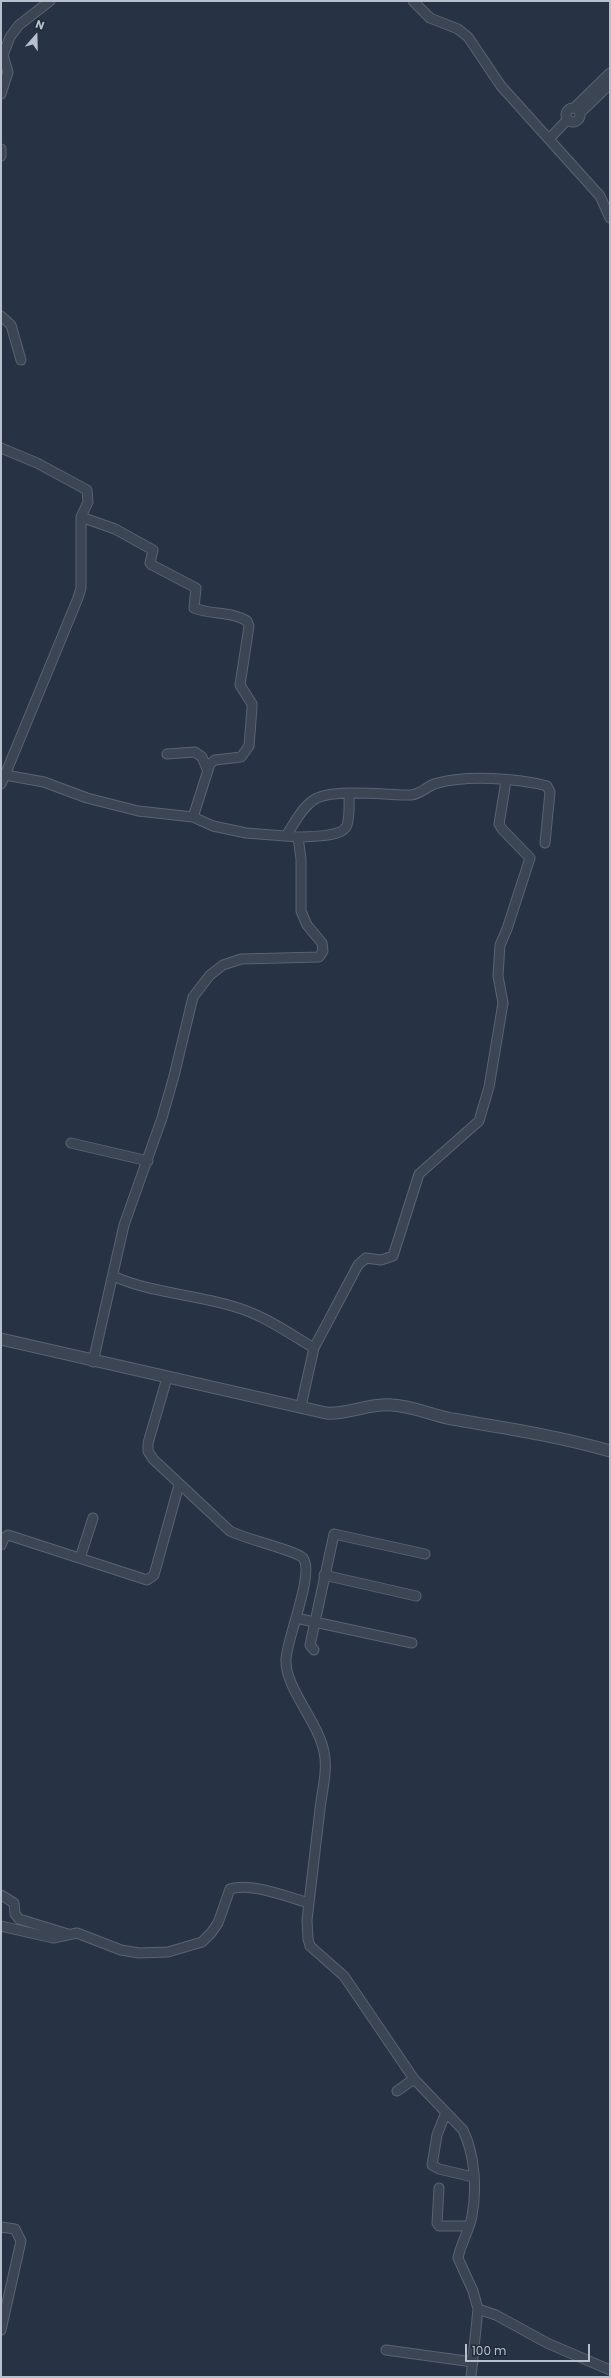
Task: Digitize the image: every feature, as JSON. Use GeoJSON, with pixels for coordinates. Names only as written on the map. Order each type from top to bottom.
{"type":"FeatureCollection","features":[{"type":"Feature","properties":{"kind":"street"},"geometry":{"type":"LineString","coordinates":[[1,94],[8,72],[3,56],[10,37],[19,25],[50,1]]}},
{"type":"Feature","properties":{"kind":"street"},"geometry":{"type":"LineString","coordinates":[[412,1],[430,18],[463,32],[500,86],[549,138],[600,196],[610,218]]}},
{"type":"Feature","properties":{"kind":"street"},"geometry":{"type":"LineString","coordinates":[[577,110],[610,74]]}},
{"type":"Feature","properties":{"kind":"street"},"geometry":{"type":"LineString","coordinates":[[577,110],[610,84]]}},
{"type":"Feature","properties":{"kind":"street"},"geometry":{"type":"LineString","coordinates":[[549,138],[567,120],[575,122],[580,118],[577,110]]}},
{"type":"Feature","properties":{"kind":"street"},"geometry":{"type":"LineString","coordinates":[[1,149],[1,156]]}},
{"type":"Feature","properties":{"kind":"street"},"geometry":{"type":"LineString","coordinates":[[1,316],[11,325],[21,360]]}},
{"type":"Feature","properties":{"kind":"street"},"geometry":{"type":"LineString","coordinates":[[1,448],[37,464],[87,490],[88,502],[81,517],[80,588],[78,598],[3,779],[44,782],[87,798],[132,809],[193,817],[213,826],[233,830],[298,837],[336,834],[342,831],[347,825],[349,793]]}},
{"type":"Feature","properties":{"kind":"street"},"geometry":{"type":"LineString","coordinates":[[81,517],[115,530],[153,550],[150,563],[152,565],[196,588],[194,608],[201,611],[241,617],[248,621],[249,626],[240,685],[252,704],[249,746],[241,757],[215,760],[207,769],[193,817]]}},
{"type":"Feature","properties":{"kind":"street"},"geometry":{"type":"LineString","coordinates":[[167,754],[196,752],[202,757],[207,769]]}},
{"type":"Feature","properties":{"kind":"street"},"geometry":{"type":"LineString","coordinates":[[286,836],[314,800],[349,793],[412,795],[423,791],[430,785],[453,780],[506,781],[543,785],[549,788],[545,843]]}},
{"type":"Feature","properties":{"kind":"street"},"geometry":{"type":"LineString","coordinates":[[301,1406],[314,1348],[361,1260],[366,1258],[381,1260],[393,1256],[419,1174],[479,1121],[489,1087],[503,1003],[498,976],[500,945],[507,929],[530,858],[499,824],[506,781]]}},
{"type":"Feature","properties":{"kind":"street"},"geometry":{"type":"LineString","coordinates":[[93,1362],[124,1225],[148,1161],[174,1076],[188,1010],[199,986],[218,968],[231,961],[240,959],[319,957],[322,954],[322,943],[302,918],[301,859],[298,837]]}},
{"type":"Feature","properties":{"kind":"street"},"geometry":{"type":"LineString","coordinates":[[71,1143],[148,1161]]}},
{"type":"Feature","properties":{"kind":"street"},"geometry":{"type":"LineString","coordinates":[[113,1276],[153,1290],[212,1301],[248,1311],[282,1327],[314,1348]]}},
{"type":"Feature","properties":{"kind":"street"},"geometry":{"type":"LineString","coordinates":[[1,1339],[93,1362],[330,1413],[373,1405],[399,1406],[447,1418],[569,1439],[610,1452]]}},
{"type":"Feature","properties":{"kind":"street"},"geometry":{"type":"LineString","coordinates":[[167,1378],[147,1446],[152,1459],[230,1531],[242,1537],[294,1552],[303,1557],[306,1562],[306,1572],[286,1660],[288,1675],[319,1733],[325,1762],[309,1903],[308,1934],[310,1946],[344,1976],[414,2079],[463,2130],[466,2138],[473,2177],[474,2198],[469,2226],[458,2258],[473,2291],[478,2309],[471,2377]]}},
{"type":"Feature","properties":{"kind":"street"},"geometry":{"type":"LineString","coordinates":[[1,1545],[4,1538],[8,1535],[147,1580],[151,1579],[154,1575],[179,1485]]}},
{"type":"Feature","properties":{"kind":"street"},"geometry":{"type":"LineString","coordinates":[[80,1558],[93,1518]]}},
{"type":"Feature","properties":{"kind":"street"},"geometry":{"type":"LineString","coordinates":[[314,1650],[310,1645],[333,1536],[336,1534],[425,1554]]}},
{"type":"Feature","properties":{"kind":"street"},"geometry":{"type":"LineString","coordinates":[[324,1575],[416,1596]]}},
{"type":"Feature","properties":{"kind":"street"},"geometry":{"type":"LineString","coordinates":[[296,1618],[412,1643]]}},
{"type":"Feature","properties":{"kind":"street"},"geometry":{"type":"LineString","coordinates":[[1,1926],[53,1938],[77,1933],[121,1950],[139,1953],[168,1952],[202,1942],[211,1933],[218,1922],[230,1889],[236,1887],[269,1891],[309,1903]]}},
{"type":"Feature","properties":{"kind":"street"},"geometry":{"type":"LineString","coordinates":[[1,1895],[14,1903],[15,1914],[19,1919],[68,1934]]}},
{"type":"Feature","properties":{"kind":"street"},"geometry":{"type":"LineString","coordinates":[[397,2091],[414,2079]]}},
{"type":"Feature","properties":{"kind":"street"},"geometry":{"type":"LineString","coordinates":[[446,2112],[437,2135],[432,2165],[440,2169],[473,2177]]}},
{"type":"Feature","properties":{"kind":"street"},"geometry":{"type":"LineString","coordinates":[[439,2188],[437,2223],[439,2226],[469,2226]]}},
{"type":"Feature","properties":{"kind":"street"},"geometry":{"type":"LineString","coordinates":[[1,2227],[15,2229],[21,2241],[1,2330]]}},
{"type":"Feature","properties":{"kind":"street"},"geometry":{"type":"LineString","coordinates":[[478,2309],[496,2315],[547,2343],[610,2370]]}},
{"type":"Feature","properties":{"kind":"street"},"geometry":{"type":"LineString","coordinates":[[386,2350],[473,2362]]}}]}
